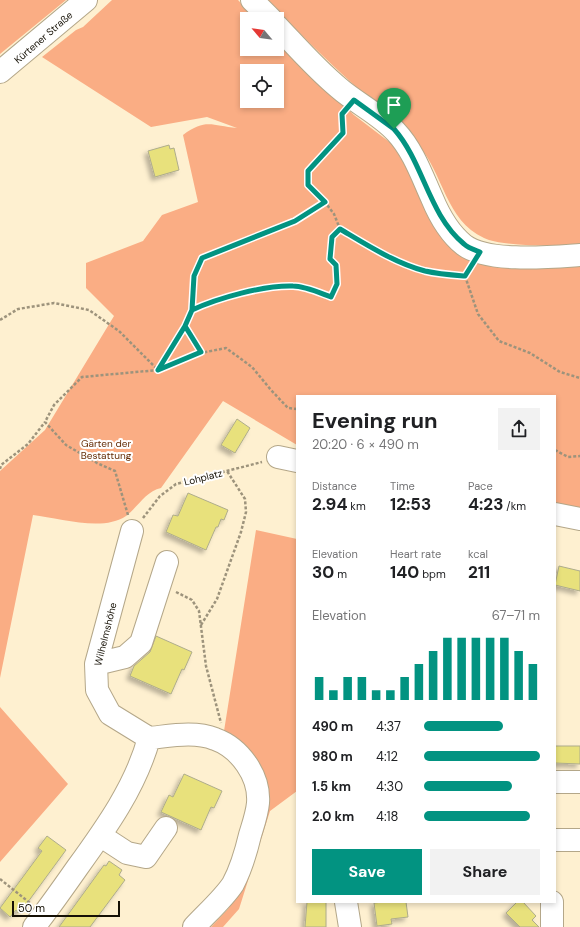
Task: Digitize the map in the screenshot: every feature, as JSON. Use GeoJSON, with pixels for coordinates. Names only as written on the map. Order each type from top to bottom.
{"type":"FeatureCollection","features":[{"type":"Feature","properties":{"kind":"street","name":"Kürtener Straße"},"geometry":{"type":"LineString","coordinates":[[0,72],[86,0]]}},
{"type":"Feature","properties":{"kind":"street"},"geometry":{"type":"LineString","coordinates":[[252,0],[264,12]]}},
{"type":"Feature","properties":{"kind":"street"},"geometry":{"type":"LineString","coordinates":[[284,33],[338,88],[394,129],[404,140],[438,212],[450,230],[465,245],[480,252],[500,256],[580,255]]}},
{"type":"Feature","properties":{"kind":"street"},"geometry":{"type":"LineString","coordinates":[[556,514],[580,519]]}},
{"type":"Feature","properties":{"kind":"street","name":"Wilhelmshöhe"},"geometry":{"type":"LineString","coordinates":[[132,531],[96,664],[97,690],[110,714],[149,738]]}},
{"type":"Feature","properties":{"kind":"street"},"geometry":{"type":"LineString","coordinates":[[96,664],[125,657],[142,643],[167,562]]}},
{"type":"Feature","properties":{"kind":"street"},"geometry":{"type":"LineString","coordinates":[[39,921],[101,836],[129,789],[145,753],[149,738],[202,735],[233,748],[247,764],[253,775],[258,794],[258,803],[248,842],[232,885],[194,927]]}},
{"type":"Feature","properties":{"kind":"street"},"geometry":{"type":"LineString","coordinates":[[556,782],[580,782]]}},
{"type":"Feature","properties":{"kind":"street"},"geometry":{"type":"LineString","coordinates":[[101,836],[128,852],[146,857],[166,828]]}},
{"type":"Feature","properties":{"kind":"street"},"geometry":{"type":"LineString","coordinates":[[556,840],[580,840]]}},
{"type":"Feature","properties":{"kind":"street"},"geometry":{"type":"LineString","coordinates":[[346,903],[350,927]]}},
{"type":"Feature","properties":{"kind":"street"},"geometry":{"type":"LineString","coordinates":[[552,903],[552,927]]}},
{"type":"Feature","properties":{"kind":"path"},"geometry":{"type":"LineString","coordinates":[[354,100],[342,114],[343,133],[308,171],[308,185],[325,202],[334,214],[340,229],[378,251],[426,272],[465,276]]}},
{"type":"Feature","properties":{"kind":"path"},"geometry":{"type":"LineString","coordinates":[[158,370],[185,326],[192,310],[194,276],[202,258],[295,221],[325,202]]}},
{"type":"Feature","properties":{"kind":"path"},"geometry":{"type":"LineString","coordinates":[[192,310],[209,302],[250,291],[294,286],[331,297],[337,284],[336,265],[330,259],[332,237],[340,229]]}},
{"type":"Feature","properties":{"kind":"path"},"geometry":{"type":"LineString","coordinates":[[465,276],[480,252]]}},
{"type":"Feature","properties":{"kind":"path"},"geometry":{"type":"LineString","coordinates":[[465,276],[478,314],[499,341],[530,353],[560,372],[580,378]]}},
{"type":"Feature","properties":{"kind":"path"},"geometry":{"type":"LineString","coordinates":[[0,320],[18,309],[54,304],[89,310],[118,331],[158,370]]}},
{"type":"Feature","properties":{"kind":"path"},"geometry":{"type":"LineString","coordinates":[[185,326],[201,352]]}},
{"type":"Feature","properties":{"kind":"path"},"geometry":{"type":"LineString","coordinates":[[0,469],[1,465],[28,444],[45,422],[54,405],[82,377],[158,370],[201,352],[226,348],[252,367],[270,390],[288,408],[296,409]]}},
{"type":"Feature","properties":{"kind":"path"},"geometry":{"type":"LineString","coordinates":[[45,422],[66,445],[97,463],[115,471],[132,531]]}},
{"type":"Feature","properties":{"kind":"path"},"geometry":{"type":"LineString","coordinates":[[556,451],[568,457],[580,456]]}},
{"type":"Feature","properties":{"kind":"path","name":"Lohplatz"},"geometry":{"type":"LineString","coordinates":[[132,531],[160,496],[176,484],[247,465],[278,460]]}},
{"type":"Feature","properties":{"kind":"path"},"geometry":{"type":"LineString","coordinates":[[201,625],[217,599],[241,532],[246,512],[245,500],[227,470]]}},
{"type":"Feature","properties":{"kind":"path"},"geometry":{"type":"LineString","coordinates":[[160,585],[192,600],[199,611],[206,666],[220,718],[224,743]]}},
{"type":"Feature","properties":{"kind":"path"},"geometry":{"type":"LineString","coordinates":[[0,879],[39,921]]}},
{"type":"Feature","properties":{"kind":"green space"},"geometry":{"type":"Polygon","coordinates":[[[0,0],[66,0],[0,54],[0,0]]]}},
{"type":"Feature","properties":{"kind":"green space","name":"Gärten der Bestattung"},"geometry":{"type":"Polygon","coordinates":[[[112,0],[238,0],[249,12],[240,12],[240,56],[284,56],[284,48],[354,115],[392,144],[410,173],[442,237],[453,250],[468,260],[494,264],[580,267],[580,515],[556,510],[556,395],[296,395],[296,444],[223,401],[161,488],[146,496],[126,516],[116,521],[93,524],[33,515],[0,678],[0,471],[45,430],[114,316],[86,288],[86,263],[143,241],[162,215],[198,202],[183,135],[198,126],[209,124],[237,128],[207,117],[151,127],[42,57],[76,30],[83,27],[112,0]]]}},
{"type":"Feature","properties":{"kind":"green space"},"geometry":{"type":"Polygon","coordinates":[[[267,0],[580,0],[580,245],[558,246],[504,243],[484,238],[471,230],[461,220],[453,208],[427,157],[411,137],[322,55],[284,17],[284,12],[279,12],[267,0]]]}},
{"type":"Feature","properties":{"kind":"green space"},"geometry":{"type":"Polygon","coordinates":[[[256,530],[296,539],[296,792],[270,811],[239,909],[223,927],[211,927],[228,909],[240,892],[265,819],[224,731],[256,530]]]}},
{"type":"Feature","properties":{"kind":"green space"},"geometry":{"type":"Polygon","coordinates":[[[0,707],[68,784],[0,862],[0,707]]]}},
{"type":"Feature","properties":{"kind":"building"},"geometry":{"type":"Polygon","coordinates":[[[169,145],[170,149],[174,148],[179,170],[155,177],[148,151],[169,145]]]}},
{"type":"Feature","properties":{"kind":"building"},"geometry":{"type":"Polygon","coordinates":[[[237,419],[250,428],[235,453],[221,445],[237,419]]]}},
{"type":"Feature","properties":{"kind":"building"},"geometry":{"type":"Polygon","coordinates":[[[188,493],[228,510],[224,520],[221,519],[218,527],[216,527],[206,550],[166,532],[173,515],[178,516],[188,493]]]}},
{"type":"Feature","properties":{"kind":"building"},"geometry":{"type":"Polygon","coordinates":[[[559,566],[580,571],[580,591],[556,585],[559,566]]]}},
{"type":"Feature","properties":{"kind":"building"},"geometry":{"type":"Polygon","coordinates":[[[156,636],[192,652],[184,670],[182,669],[171,694],[130,676],[134,666],[150,652],[156,636]]]}},
{"type":"Feature","properties":{"kind":"building"},"geometry":{"type":"Polygon","coordinates":[[[556,746],[580,746],[580,764],[556,763],[556,746]]]}},
{"type":"Feature","properties":{"kind":"building"},"geometry":{"type":"Polygon","coordinates":[[[184,774],[222,791],[214,808],[211,807],[201,830],[161,812],[169,795],[173,797],[184,774]]]}},
{"type":"Feature","properties":{"kind":"building"},"geometry":{"type":"Polygon","coordinates":[[[47,836],[66,850],[25,906],[18,913],[16,910],[10,917],[0,908],[42,851],[38,848],[47,836]]]}},
{"type":"Feature","properties":{"kind":"building"},"geometry":{"type":"Polygon","coordinates":[[[109,861],[122,870],[119,875],[125,880],[90,927],[59,927],[104,865],[106,866],[109,861]]]}},
{"type":"Feature","properties":{"kind":"building"},"geometry":{"type":"Polygon","coordinates":[[[307,903],[326,903],[326,927],[305,927],[307,903]]]}},
{"type":"Feature","properties":{"kind":"building"},"geometry":{"type":"Polygon","coordinates":[[[374,903],[406,903],[408,917],[391,919],[392,924],[377,926],[374,903]]]}},
{"type":"Feature","properties":{"kind":"building"},"geometry":{"type":"Polygon","coordinates":[[[516,903],[524,903],[536,916],[532,920],[539,927],[520,927],[506,913],[516,903]]]}},
{"type":"Feature","properties":{"kind":"route"},"geometry":{"type":"LineString","coordinates":[[394,129],[354,100],[342,114],[343,133],[332,147],[308,171],[308,185],[325,202],[295,221],[202,258],[194,276],[192,310],[185,326],[158,370],[201,352],[185,326],[192,310],[209,302],[250,291],[294,286],[331,297],[337,284],[336,265],[330,259],[332,237],[340,229],[378,251],[426,272],[465,276],[480,252],[465,245],[450,230],[438,212],[420,170],[404,140],[394,129]]}}]}
